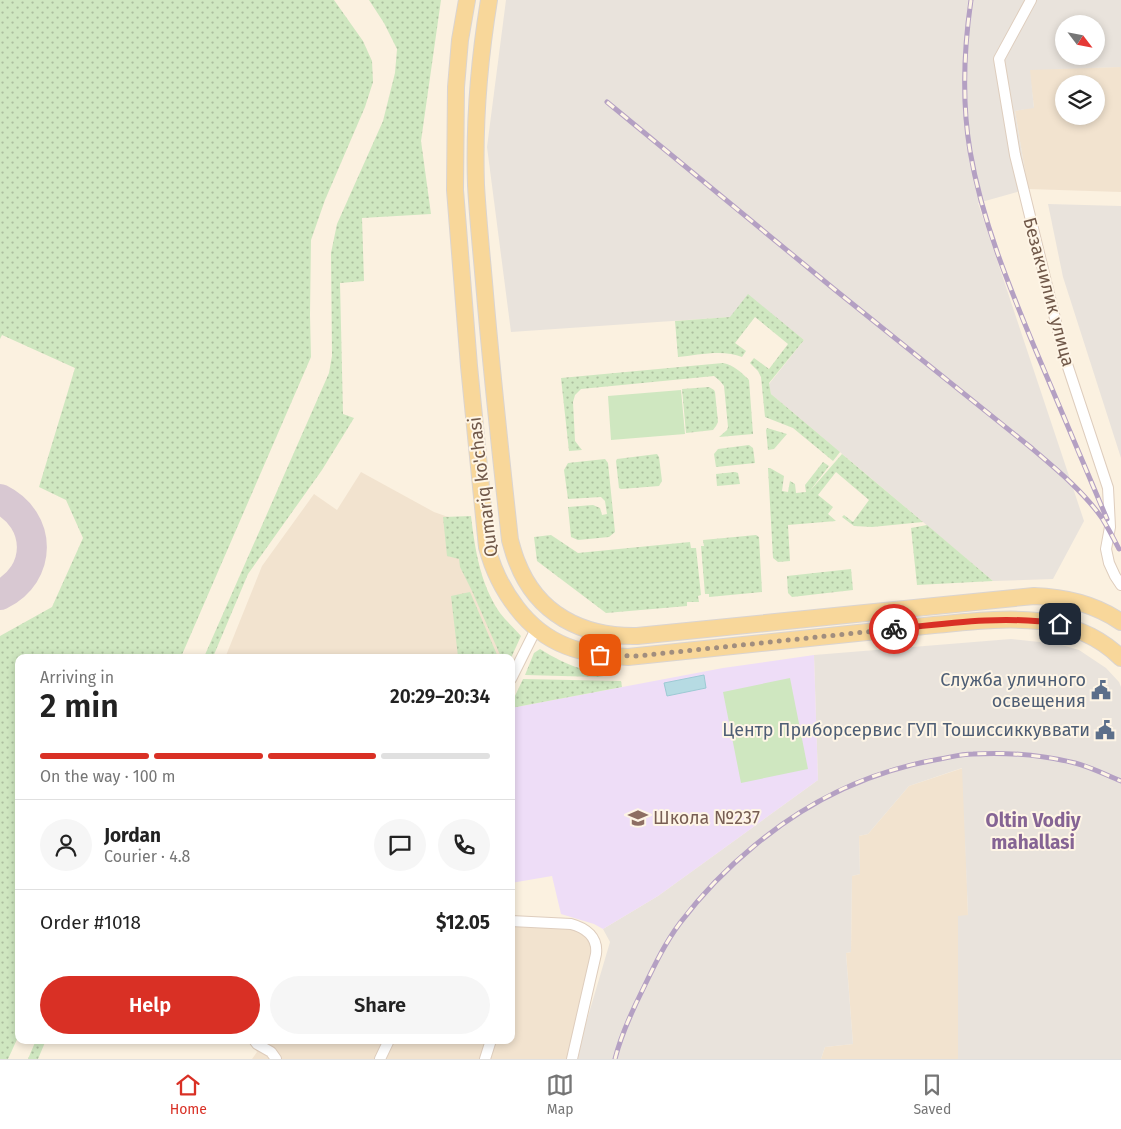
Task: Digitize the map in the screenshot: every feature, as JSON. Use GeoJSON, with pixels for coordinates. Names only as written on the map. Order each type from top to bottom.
{"type":"FeatureCollection","features":[{"type":"Feature","properties":{"kind":"main road","name":"Qumariq ko'chasi"},"geometry":{"type":"LineString","coordinates":[[467,0],[460,40],[456,87],[455,190],[469,366],[487,547],[494,570],[521,614],[543,635],[574,649],[618,656],[637,656],[934,625],[1022,619],[1074,628],[1098,640],[1121,658]]}},
{"type":"Feature","properties":{"kind":"main road","name":"Qumariq ko'chasi"},"geometry":{"type":"LineString","coordinates":[[489,0],[478,84],[476,185],[491,364],[510,540],[522,574],[544,605],[577,626],[592,632],[614,636],[637,636],[1034,596],[1062,599],[1088,605],[1121,622]]}},
{"type":"Feature","properties":{"kind":"main road"},"geometry":{"type":"LineString","coordinates":[[469,366],[491,364]]}},
{"type":"Feature","properties":{"kind":"main road"},"geometry":{"type":"LineString","coordinates":[[771,622],[773,642]]}},
{"type":"Feature","properties":{"kind":"street","name":"Безакчилик улица"},"geometry":{"type":"LineString","coordinates":[[1031,0],[1000,59],[1002,77],[1015,155],[1064,355],[1108,488],[1110,527],[1106,549],[1109,563],[1121,584]]}},
{"type":"Feature","properties":{"kind":"street"},"geometry":{"type":"LineString","coordinates":[[515,671],[536,629]]}},
{"type":"Feature","properties":{"kind":"street"},"geometry":{"type":"LineString","coordinates":[[515,921],[577,925],[594,938],[597,946],[596,954],[572,1059]]}},
{"type":"Feature","properties":{"kind":"street"},"geometry":{"type":"LineString","coordinates":[[257,1044],[271,1052],[276,1059]]}},
{"type":"Feature","properties":{"kind":"street"},"geometry":{"type":"LineString","coordinates":[[380,1059],[387,1044]]}},
{"type":"Feature","properties":{"kind":"street"},"geometry":{"type":"LineString","coordinates":[[485,1059],[490,1044]]}},
{"type":"Feature","properties":{"kind":"shaded area"},"geometry":{"type":"Polygon","coordinates":[[[506,0],[1121,0],[1121,67],[1030,70],[1034,108],[1015,111],[1028,189],[978,203],[1084,521],[1053,579],[993,581],[771,394],[769,384],[804,340],[748,295],[731,317],[511,332],[487,147],[506,0]]]}},
{"type":"Feature","properties":{"kind":"shaded area"},"geometry":{"type":"Polygon","coordinates":[[[1121,67],[1121,192],[1028,189],[1015,111],[1034,107],[1029,69],[1121,67]]]}},
{"type":"Feature","properties":{"kind":"shaded area"},"geometry":{"type":"Polygon","coordinates":[[[1048,204],[1121,206],[1121,458],[1063,277],[1048,204]]]}},
{"type":"Feature","properties":{"kind":"shaded area"},"geometry":{"type":"Polygon","coordinates":[[[361,472],[434,512],[468,524],[502,652],[500,654],[227,654],[262,566],[314,494],[337,510],[361,472]]]}},
{"type":"Feature","properties":{"kind":"shaded area"},"geometry":{"type":"Polygon","coordinates":[[[1011,639],[1058,644],[1079,650],[1106,668],[1119,682],[1121,687],[1121,1059],[958,1059],[958,916],[968,915],[962,768],[909,786],[868,834],[859,836],[860,874],[852,876],[851,952],[846,953],[853,1044],[825,1047],[821,1059],[578,1059],[584,1030],[610,942],[603,929],[658,896],[818,780],[814,655],[1011,639]]]}},
{"type":"Feature","properties":{"kind":"shaded area","name":"Школа №237"},"geometry":{"type":"Polygon","coordinates":[[[814,655],[818,780],[658,896],[603,929],[594,924],[561,914],[552,876],[515,882],[515,707],[723,668],[814,655]]]}},
{"type":"Feature","properties":{"kind":"shaded area"},"geometry":{"type":"Polygon","coordinates":[[[963,768],[968,916],[958,916],[958,1059],[821,1059],[825,1047],[853,1044],[846,953],[851,952],[852,876],[860,874],[859,836],[868,834],[909,786],[963,768]]]}},
{"type":"Feature","properties":{"kind":"shaded area"},"geometry":{"type":"Polygon","coordinates":[[[515,922],[576,929],[591,941],[594,952],[570,1059],[252,1059],[257,1052],[252,1044],[515,1044],[515,922]]]}},
{"type":"Feature","properties":{"kind":"green space"},"geometry":{"type":"Polygon","coordinates":[[[0,0],[334,0],[363,41],[372,61],[373,82],[365,107],[325,200],[311,240],[311,357],[182,654],[15,654],[15,1044],[8,1059],[0,1059],[0,636],[52,607],[83,538],[66,500],[39,487],[75,368],[2,335],[0,339],[0,0]]]}},
{"type":"Feature","properties":{"kind":"green space"},"geometry":{"type":"Polygon","coordinates":[[[369,0],[441,0],[421,141],[431,214],[362,218],[364,281],[340,283],[343,414],[354,418],[322,470],[248,574],[214,654],[205,654],[329,373],[332,356],[331,253],[337,224],[383,121],[395,73],[397,49],[384,23],[369,0]]]}},
{"type":"Feature","properties":{"kind":"green space"},"geometry":{"type":"Polygon","coordinates":[[[748,294],[804,340],[769,383],[771,394],[840,452],[833,461],[793,428],[765,417],[761,377],[750,363],[754,358],[769,369],[788,344],[755,317],[735,343],[746,351],[742,357],[719,353],[678,357],[675,321],[730,317],[748,294]]]}},
{"type":"Feature","properties":{"kind":"green space"},"geometry":{"type":"Polygon","coordinates":[[[723,363],[734,367],[749,380],[753,434],[719,437],[728,427],[724,386],[714,376],[581,389],[575,395],[573,402],[575,441],[582,450],[569,451],[561,378],[723,363]]]}},
{"type":"Feature","properties":{"kind":"green space"},"geometry":{"type":"Polygon","coordinates":[[[709,387],[715,392],[718,422],[716,426],[713,430],[686,433],[682,389],[709,387]]]}},
{"type":"Feature","properties":{"kind":"green space"},"geometry":{"type":"Polygon","coordinates":[[[681,390],[685,434],[611,440],[608,396],[681,390]]]}},
{"type":"Feature","properties":{"kind":"green space"},"geometry":{"type":"Polygon","coordinates":[[[767,428],[787,434],[774,449],[768,450],[767,428]]]}},
{"type":"Feature","properties":{"kind":"green space"},"geometry":{"type":"Polygon","coordinates":[[[749,445],[753,448],[755,463],[716,467],[714,454],[718,449],[749,445]]]}},
{"type":"Feature","properties":{"kind":"green space"},"geometry":{"type":"Polygon","coordinates":[[[657,454],[662,481],[659,486],[619,488],[617,459],[657,454]]]}},
{"type":"Feature","properties":{"kind":"green space"},"geometry":{"type":"Polygon","coordinates":[[[842,454],[923,522],[872,527],[854,526],[842,517],[844,515],[853,522],[869,500],[836,472],[818,495],[833,507],[828,514],[836,521],[788,525],[790,561],[778,562],[773,558],[768,468],[784,476],[782,491],[788,492],[790,481],[795,484],[796,493],[806,492],[805,485],[823,462],[829,466],[809,492],[842,454]]]}},
{"type":"Feature","properties":{"kind":"green space"},"geometry":{"type":"Polygon","coordinates":[[[605,459],[608,463],[615,532],[609,537],[578,540],[571,537],[568,507],[593,505],[600,508],[602,515],[607,514],[605,501],[601,497],[568,499],[564,470],[568,463],[605,459]]]}},
{"type":"Feature","properties":{"kind":"green space"},"geometry":{"type":"Polygon","coordinates":[[[738,473],[740,484],[717,486],[716,474],[738,473]]]}},
{"type":"Feature","properties":{"kind":"green space"},"geometry":{"type":"Polygon","coordinates":[[[471,516],[483,578],[493,602],[500,613],[521,636],[513,654],[500,654],[460,567],[459,559],[447,556],[443,517],[471,516]]]}},
{"type":"Feature","properties":{"kind":"green space"},"geometry":{"type":"Polygon","coordinates":[[[927,525],[993,581],[917,585],[911,528],[927,525]]]}},
{"type":"Feature","properties":{"kind":"green space"},"geometry":{"type":"Polygon","coordinates":[[[551,535],[578,553],[690,542],[691,548],[696,548],[701,595],[698,596],[699,602],[687,602],[687,606],[606,613],[537,561],[534,537],[551,535]]]}},
{"type":"Feature","properties":{"kind":"green space"},"geometry":{"type":"Polygon","coordinates":[[[756,535],[759,537],[762,592],[709,597],[709,594],[705,594],[701,546],[704,546],[703,540],[756,535]]]}},
{"type":"Feature","properties":{"kind":"green space"},"geometry":{"type":"Polygon","coordinates":[[[851,569],[853,590],[792,597],[788,593],[787,576],[851,569]]]}},
{"type":"Feature","properties":{"kind":"green space"},"geometry":{"type":"Polygon","coordinates":[[[470,592],[497,654],[458,654],[451,596],[470,592]]]}},
{"type":"Feature","properties":{"kind":"green space"},"geometry":{"type":"Polygon","coordinates":[[[540,649],[560,660],[587,670],[619,673],[599,677],[525,675],[534,653],[540,649]]]}},
{"type":"Feature","properties":{"kind":"green space"},"geometry":{"type":"Polygon","coordinates":[[[790,678],[808,769],[741,783],[723,692],[790,678]]]}},
{"type":"Feature","properties":{"kind":"green space"},"geometry":{"type":"Polygon","coordinates":[[[523,679],[621,681],[622,687],[515,707],[515,696],[523,679]]]}},
{"type":"Feature","properties":{"kind":"green space"},"geometry":{"type":"Polygon","coordinates":[[[34,1044],[44,1044],[38,1059],[28,1059],[34,1044]]]}},
{"type":"Feature","properties":{"kind":"water"},"geometry":{"type":"Polygon","coordinates":[[[704,675],[706,688],[667,696],[664,683],[704,675]]]}},
{"type":"Feature","properties":{"kind":"taxiway"},"geometry":{"type":"LineString","coordinates":[[0,499],[14,508],[24,520],[30,533],[32,547],[30,561],[24,574],[14,586],[0,595]]}},
{"type":"Feature","properties":{"kind":"railway"},"geometry":{"type":"LineString","coordinates":[[971,0],[965,56],[965,95],[967,133],[975,177],[997,253],[1107,519]]}},
{"type":"Feature","properties":{"kind":"railway"},"geometry":{"type":"LineString","coordinates":[[607,102],[1049,463],[1094,508],[1102,518],[1119,549]]}},
{"type":"Feature","properties":{"kind":"railway"},"geometry":{"type":"LineString","coordinates":[[615,1059],[627,1023],[651,972],[669,939],[688,912],[715,882],[744,855],[775,830],[818,801],[889,771],[914,764],[969,754],[1012,754],[1063,760],[1093,769],[1121,781]]}},
{"type":"Feature","properties":{"kind":"way so far"},"geometry":{"type":"LineString","coordinates":[[600,655],[637,656],[894,629]]}},
{"type":"Feature","properties":{"kind":"place","name":"Служба уличного освещения"},"geometry":{"type":"Point","coordinates":[1101,690]}},
{"type":"Feature","properties":{"kind":"place","name":"Центр Приборсервис ГУП Тошиссиккуввати"},"geometry":{"type":"Point","coordinates":[1105,730]}},
{"type":"Feature","properties":{"kind":"place","name":"Школа №237"},"geometry":{"type":"Point","coordinates":[638,818]}},
{"type":"Feature","properties":{"kind":"district","name":"Oltin Vodiy mahallasi"},"geometry":{"type":"Point","coordinates":[1033,831]}},
{"type":"Feature","properties":{"kind":"route"},"geometry":{"type":"LineString","coordinates":[[894,629],[1022,619],[1060,624]]}}]}
